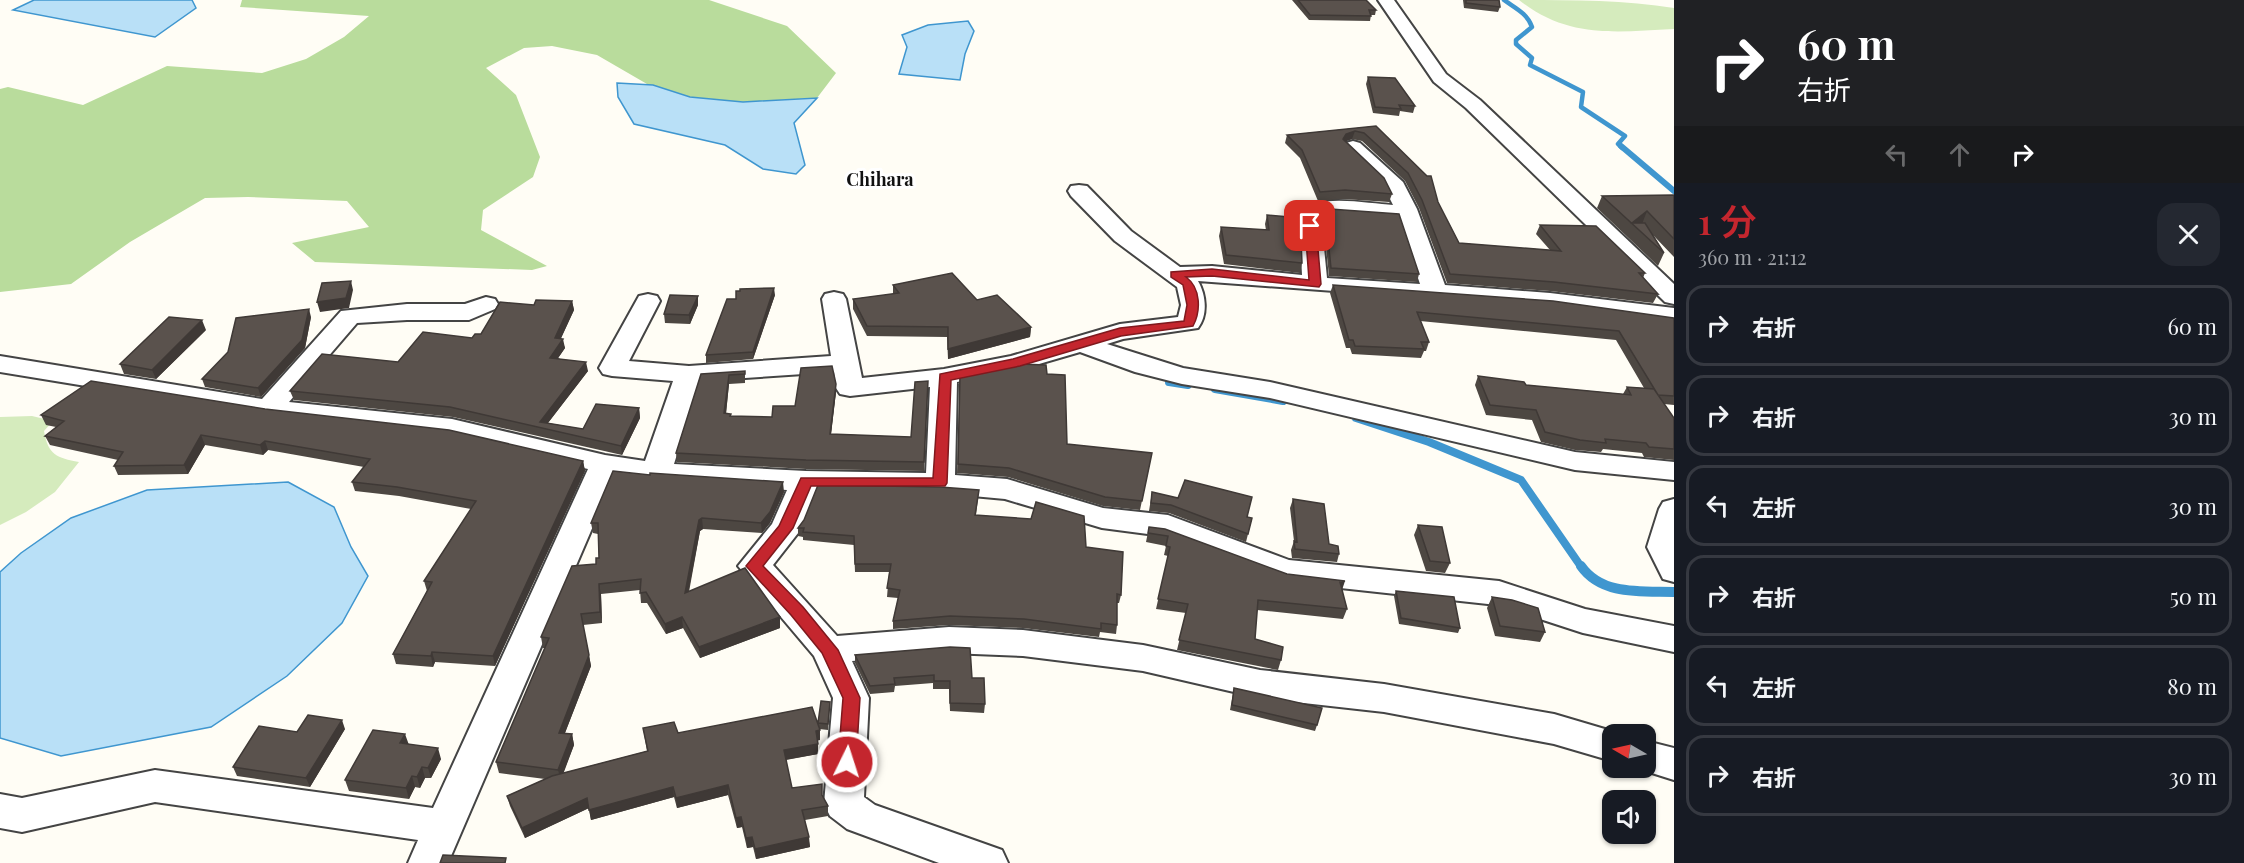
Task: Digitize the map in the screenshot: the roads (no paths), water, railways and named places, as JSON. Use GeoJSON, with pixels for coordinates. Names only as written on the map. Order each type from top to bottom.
{"type":"FeatureCollection","features":[{"type":"Feature","properties":{"kind":"street"},"geometry":{"type":"LineString","coordinates":[[1386,0],[1440,78],[1473,104],[1674,297]]}},
{"type":"Feature","properties":{"kind":"street"},"geometry":{"type":"LineString","coordinates":[[1353,147],[1392,182],[1407,213],[1435,292]]}},
{"type":"Feature","properties":{"kind":"street"},"geometry":{"type":"LineString","coordinates":[[834,299],[850,388],[944,377],[1015,363],[1120,332],[1189,324],[1193,305],[1188,284],[1123,236],[1079,191]]}},
{"type":"Feature","properties":{"kind":"street"},"geometry":{"type":"LineString","coordinates":[[1315,284],[1310,214],[1325,207],[1407,213]]}},
{"type":"Feature","properties":{"kind":"street"},"geometry":{"type":"LineString","coordinates":[[1175,274],[1212,273],[1315,284],[1550,300],[1674,316]]}},
{"type":"Feature","properties":{"kind":"street"},"geometry":{"type":"LineString","coordinates":[[648,301],[612,368],[689,374],[844,363]]}},
{"type":"Feature","properties":{"kind":"street"},"geometry":{"type":"LineString","coordinates":[[269,408],[350,316],[407,312],[469,312],[486,304]]}},
{"type":"Feature","properties":{"kind":"street"},"geometry":{"type":"LineString","coordinates":[[1083,344],[1144,366],[1182,376],[1320,401],[1575,460],[1674,471]]}},
{"type":"Feature","properties":{"kind":"street"},"geometry":{"type":"LineString","coordinates":[[0,364],[269,408],[452,428],[605,464],[656,472],[806,481],[940,483],[1007,489],[1102,518],[1168,526],[1285,571],[1499,593],[1583,621],[1674,639]]}},
{"type":"Feature","properties":{"kind":"street"},"geometry":{"type":"LineString","coordinates":[[656,472],[689,374]]}},
{"type":"Feature","properties":{"kind":"street"},"geometry":{"type":"LineString","coordinates":[[940,483],[944,377]]}},
{"type":"Feature","properties":{"kind":"street"},"geometry":{"type":"LineString","coordinates":[[428,863],[605,464]]}},
{"type":"Feature","properties":{"kind":"street"},"geometry":{"type":"LineString","coordinates":[[806,481],[786,528],[754,566],[797,611],[829,650],[851,698],[844,804],[861,817],[988,863]]}},
{"type":"Feature","properties":{"kind":"street"},"geometry":{"type":"LineString","coordinates":[[1674,509],[1663,547],[1674,572]]}},
{"type":"Feature","properties":{"kind":"street"},"geometry":{"type":"LineString","coordinates":[[829,650],[949,640],[1023,643],[1143,658],[1260,684],[1384,698],[1554,729],[1602,743]]}},
{"type":"Feature","properties":{"kind":"street"},"geometry":{"type":"LineString","coordinates":[[1656,759],[1674,764]]}},
{"type":"Feature","properties":{"kind":"street"},"geometry":{"type":"LineString","coordinates":[[0,812],[22,815],[156,786],[445,827]]}},
{"type":"Feature","properties":{"kind":"water"},"geometry":{"type":"Polygon","coordinates":[[[34,0],[192,0],[196,8],[155,37],[13,10],[34,0]]]}},
{"type":"Feature","properties":{"kind":"water"},"geometry":{"type":"Polygon","coordinates":[[[968,21],[974,31],[965,54],[960,80],[899,74],[907,47],[902,35],[928,25],[968,21]]]}},
{"type":"Feature","properties":{"kind":"water"},"geometry":{"type":"Polygon","coordinates":[[[617,83],[653,85],[690,97],[743,102],[817,98],[794,123],[805,165],[796,174],[763,169],[725,145],[634,124],[618,97],[617,83]]]}},
{"type":"Feature","properties":{"kind":"water"},"geometry":{"type":"Polygon","coordinates":[[[288,482],[334,507],[351,547],[368,576],[342,623],[287,676],[211,727],[61,756],[0,738],[0,572],[21,553],[71,518],[147,490],[288,482]]]}},
{"type":"Feature","properties":{"kind":"waterway"},"geometry":{"type":"LineString","coordinates":[[1504,0],[1524,14],[1530,22],[1532,27],[1516,40],[1516,44],[1532,58],[1530,65],[1583,92],[1581,107],[1625,136],[1618,144],[1622,148]]}},
{"type":"Feature","properties":{"kind":"waterway"},"geometry":{"type":"LineString","coordinates":[[1621,146],[1674,191]]}},
{"type":"Feature","properties":{"kind":"waterway"},"geometry":{"type":"LineString","coordinates":[[1169,382],[1188,385]]}},
{"type":"Feature","properties":{"kind":"waterway"},"geometry":{"type":"LineString","coordinates":[[1215,389],[1283,401]]}},
{"type":"Feature","properties":{"kind":"waterway"},"geometry":{"type":"LineString","coordinates":[[1356,418],[1429,442],[1521,480],[1582,568]]}},
{"type":"Feature","properties":{"kind":"waterway"},"geometry":{"type":"LineString","coordinates":[[1581,566],[1590,576],[1611,587],[1623,590],[1674,592]]}},
{"type":"Feature","properties":{"kind":"district","name":"Chihara"},"geometry":{"type":"Point","coordinates":[880,179]}}]}
